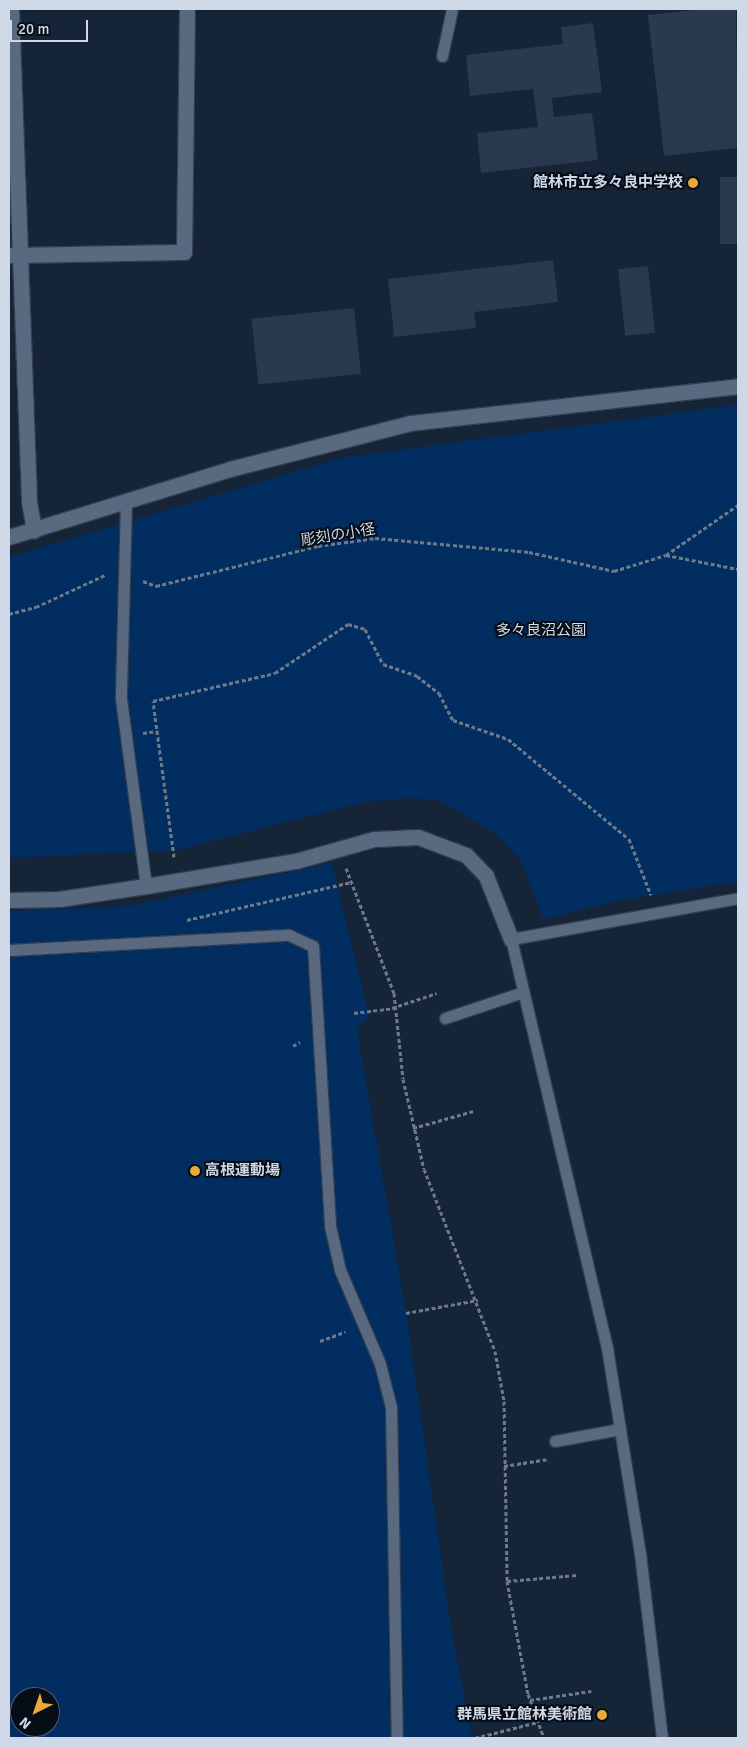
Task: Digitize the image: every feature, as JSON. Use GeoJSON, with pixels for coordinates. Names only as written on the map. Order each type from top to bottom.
{"type":"FeatureCollection","features":[{"type":"Feature","properties":{"kind":"street"},"geometry":{"type":"LineString","coordinates":[[11,9],[15,255],[29,502],[34,532]]}},
{"type":"Feature","properties":{"kind":"street"},"geometry":{"type":"LineString","coordinates":[[15,255],[184,252],[187,9]]}},
{"type":"Feature","properties":{"kind":"street"},"geometry":{"type":"LineString","coordinates":[[9,537],[34,532],[321,443],[410,422],[738,386]]}},
{"type":"Feature","properties":{"kind":"street"},"geometry":{"type":"LineString","coordinates":[[9,900],[60,899],[146,886],[296,861],[374,840],[418,837],[466,855],[486,876],[510,939]]}},
{"type":"Feature","properties":{"kind":"lane"},"geometry":{"type":"LineString","coordinates":[[442,56],[452,9]]}},
{"type":"Feature","properties":{"kind":"lane"},"geometry":{"type":"LineString","coordinates":[[126,502],[122,699],[146,886]]}},
{"type":"Feature","properties":{"kind":"lane"},"geometry":{"type":"LineString","coordinates":[[662,1738],[620,1428],[588,1261],[510,939],[738,898]]}},
{"type":"Feature","properties":{"kind":"lane"},"geometry":{"type":"LineString","coordinates":[[9,950],[289,935],[313,946],[318,960],[330,1226],[340,1270],[380,1364],[391,1407],[397,1738]]}},
{"type":"Feature","properties":{"kind":"lane"},"geometry":{"type":"LineString","coordinates":[[445,1018],[523,992]]}},
{"type":"Feature","properties":{"kind":"lane"},"geometry":{"type":"LineString","coordinates":[[555,1441],[620,1428]]}},
{"type":"Feature","properties":{"kind":"path"},"geometry":{"type":"LineString","coordinates":[[666,555],[738,505]]}},
{"type":"Feature","properties":{"kind":"path","name":"彫刻の小径"},"geometry":{"type":"LineString","coordinates":[[9,614],[36,607],[102,575],[125,573],[156,586],[318,546],[375,538],[538,554],[614,571],[666,555],[738,569]]}},
{"type":"Feature","properties":{"kind":"path"},"geometry":{"type":"LineString","coordinates":[[174,857],[153,701],[275,673],[348,624],[365,629],[383,664],[417,676],[439,693],[453,720],[508,739],[630,839],[647,877],[655,912]]}},
{"type":"Feature","properties":{"kind":"path"},"geometry":{"type":"LineString","coordinates":[[343,860],[392,987],[392,1008],[413,1128],[444,1226],[478,1300],[495,1351],[504,1402],[507,1582],[530,1700],[544,1738]]}},
{"type":"Feature","properties":{"kind":"path"},"geometry":{"type":"LineString","coordinates":[[182,941],[179,922],[351,882]]}},
{"type":"Feature","properties":{"kind":"path"},"geometry":{"type":"LineString","coordinates":[[354,1013],[392,1008],[437,993]]}},
{"type":"Feature","properties":{"kind":"path"},"geometry":{"type":"LineString","coordinates":[[413,1128],[474,1111]]}},
{"type":"Feature","properties":{"kind":"path"},"geometry":{"type":"LineString","coordinates":[[406,1313],[478,1300]]}},
{"type":"Feature","properties":{"kind":"path"},"geometry":{"type":"LineString","coordinates":[[320,1342],[345,1332]]}},
{"type":"Feature","properties":{"kind":"path"},"geometry":{"type":"LineString","coordinates":[[504,1466],[558,1458]]}},
{"type":"Feature","properties":{"kind":"path"},"geometry":{"type":"LineString","coordinates":[[507,1582],[577,1575]]}},
{"type":"Feature","properties":{"kind":"path"},"geometry":{"type":"LineString","coordinates":[[530,1700],[591,1692]]}},
{"type":"Feature","properties":{"kind":"path"},"geometry":{"type":"LineString","coordinates":[[475,1738],[538,1722]]}},
{"type":"Feature","properties":{"kind":"green space","name":"多々良沼公園"},"geometry":{"type":"Polygon","coordinates":[[[738,405],[738,882],[621,900],[543,919],[521,860],[495,833],[439,800],[407,798],[366,802],[178,850],[9,858],[9,557],[345,457],[738,405]]]}},
{"type":"Feature","properties":{"kind":"green space","name":"高根運動場"},"geometry":{"type":"Polygon","coordinates":[[[332,863],[369,1017],[357,1029],[406,1313],[450,1621],[472,1738],[9,1738],[9,911],[129,906],[332,863]]]}},
{"type":"Feature","properties":{"kind":"building"},"geometry":{"type":"Polygon","coordinates":[[[703,9],[736,9],[738,148],[664,156],[648,15],[703,9]]]}},
{"type":"Feature","properties":{"kind":"building"},"geometry":{"type":"Polygon","coordinates":[[[593,23],[602,92],[552,98],[554,117],[592,113],[598,160],[481,173],[477,133],[538,127],[533,89],[470,96],[466,55],[563,44],[561,27],[593,23]]]}},
{"type":"Feature","properties":{"kind":"building"},"geometry":{"type":"Polygon","coordinates":[[[720,177],[738,177],[738,244],[720,244],[720,177]]]}},
{"type":"Feature","properties":{"kind":"building"},"geometry":{"type":"Polygon","coordinates":[[[553,260],[558,302],[474,312],[476,328],[394,337],[388,279],[553,260]]]}},
{"type":"Feature","properties":{"kind":"building"},"geometry":{"type":"Polygon","coordinates":[[[648,266],[655,333],[625,336],[618,269],[648,266]]]}},
{"type":"Feature","properties":{"kind":"building"},"geometry":{"type":"Polygon","coordinates":[[[354,308],[361,374],[258,384],[252,319],[354,308]]]}},
{"type":"Feature","properties":{"kind":"place","name":"館林市立多々良中学校"},"geometry":{"type":"Point","coordinates":[693,183]}},
{"type":"Feature","properties":{"kind":"place","name":"高根運動場"},"geometry":{"type":"Point","coordinates":[195,1171]}},
{"type":"Feature","properties":{"kind":"place","name":"群馬県立館林美術館"},"geometry":{"type":"Point","coordinates":[602,1715]}}]}
